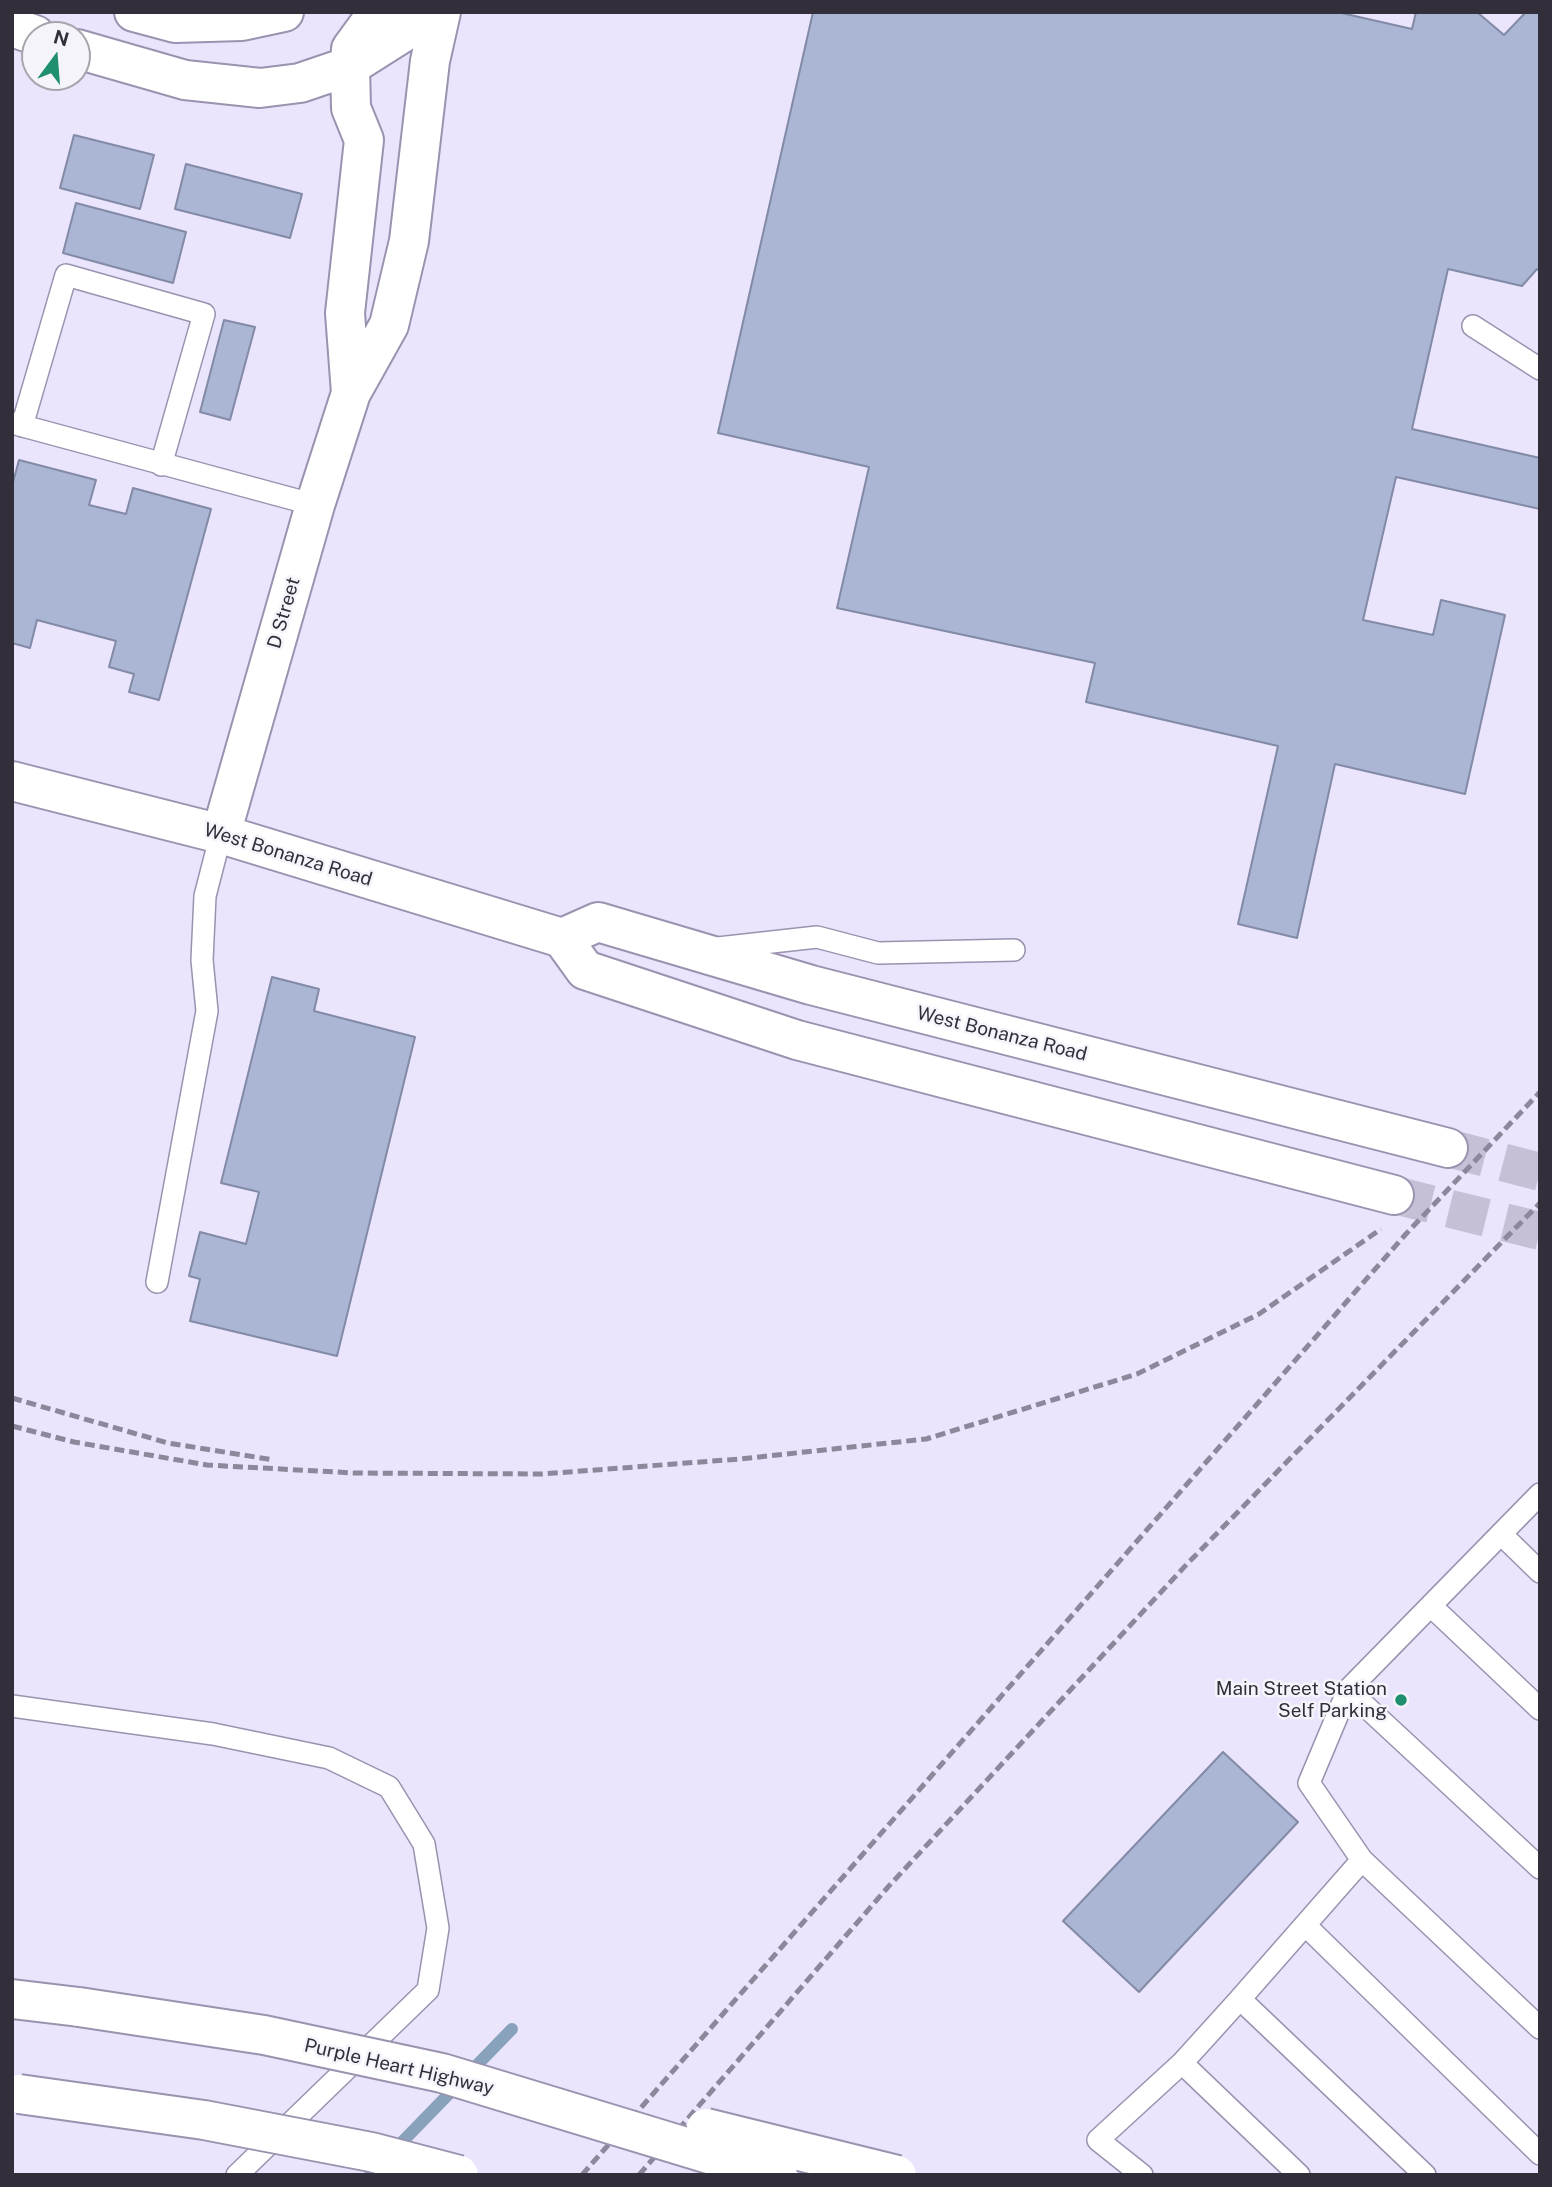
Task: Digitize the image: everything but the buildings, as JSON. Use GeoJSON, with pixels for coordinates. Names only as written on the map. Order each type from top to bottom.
{"type":"FeatureCollection","features":[{"type":"Feature","properties":{"kind":"main road"},"geometry":{"type":"LineString","coordinates":[[134,12],[175,23],[242,22],[284,12]]}},
{"type":"Feature","properties":{"kind":"main road","name":"D Street"},"geometry":{"type":"LineString","coordinates":[[351,393],[345,313],[364,140],[351,108],[351,49],[378,12]]}},
{"type":"Feature","properties":{"kind":"main road"},"geometry":{"type":"LineString","coordinates":[[91,53],[154,73],[219,86],[260,88],[300,83],[350,66],[418,23],[428,12]]}},
{"type":"Feature","properties":{"kind":"main road","name":"D Street"},"geometry":{"type":"LineString","coordinates":[[221,834],[315,505],[351,393],[390,325],[407,253],[418,180],[430,61],[440,12]]}},
{"type":"Feature","properties":{"kind":"main road","name":"West Bonanza Road"},"geometry":{"type":"LineString","coordinates":[[12,782],[221,834],[562,938],[598,922],[890,1006],[1448,1148]]}},
{"type":"Feature","properties":{"kind":"main road"},"geometry":{"type":"LineString","coordinates":[[562,938],[585,970],[797,1040],[1394,1195]]}},
{"type":"Feature","properties":{"kind":"main road","name":"Purple Heart Highway"},"geometry":{"type":"LineString","coordinates":[[12,1999],[264,2035],[442,2073],[778,2175]]}},
{"type":"Feature","properties":{"kind":"main road"},"geometry":{"type":"LineString","coordinates":[[442,2073],[709,2129],[897,2175]]}},
{"type":"Feature","properties":{"kind":"main road"},"geometry":{"type":"LineString","coordinates":[[16,2093],[204,2120],[371,2152],[459,2175]]}},
{"type":"Feature","properties":{"kind":"lane"},"geometry":{"type":"LineString","coordinates":[[161,465],[204,314],[66,275],[17,424],[161,465],[315,505]]}},
{"type":"Feature","properties":{"kind":"lane"},"geometry":{"type":"LineString","coordinates":[[1473,326],[1540,369]]}},
{"type":"Feature","properties":{"kind":"lane"},"geometry":{"type":"LineString","coordinates":[[158,1282],[206,1012],[202,960],[205,896],[221,834]]}},
{"type":"Feature","properties":{"kind":"lane"},"geometry":{"type":"LineString","coordinates":[[695,951],[817,937],[878,953],[1014,950]]}},
{"type":"Feature","properties":{"kind":"lane"},"geometry":{"type":"LineString","coordinates":[[1540,1494],[1348,1690],[1310,1783],[1362,1860],[1540,2028]]}},
{"type":"Feature","properties":{"kind":"lane"},"geometry":{"type":"LineString","coordinates":[[1501,1534],[1540,1572]]}},
{"type":"Feature","properties":{"kind":"lane"},"geometry":{"type":"LineString","coordinates":[[1431,1605],[1540,1709]]}},
{"type":"Feature","properties":{"kind":"lane"},"geometry":{"type":"LineString","coordinates":[[1348,1690],[1540,1868]]}},
{"type":"Feature","properties":{"kind":"lane"},"geometry":{"type":"LineString","coordinates":[[12,1706],[212,1734],[328,1758],[389,1787],[424,1844],[438,1928],[428,1990],[237,2175]]}},
{"type":"Feature","properties":{"kind":"lane"},"geometry":{"type":"LineString","coordinates":[[1142,2175],[1098,2140],[1182,2063],[1362,1860]]}},
{"type":"Feature","properties":{"kind":"lane"},"geometry":{"type":"LineString","coordinates":[[1306,1924],[1540,2154]]}},
{"type":"Feature","properties":{"kind":"lane"},"geometry":{"type":"LineString","coordinates":[[1240,1999],[1425,2175]]}},
{"type":"Feature","properties":{"kind":"lane"},"geometry":{"type":"LineString","coordinates":[[1182,2063],[1299,2175]]}},
{"type":"Feature","properties":{"kind":"waterway"},"geometry":{"type":"LineString","coordinates":[[370,2175],[512,2029]]}},
{"type":"Feature","properties":{"kind":"tunnel"},"geometry":{"type":"LineString","coordinates":[[1448,1148],[1540,1172]]}},
{"type":"Feature","properties":{"kind":"tunnel"},"geometry":{"type":"LineString","coordinates":[[1394,1195],[1540,1231]]}},
{"type":"Feature","properties":{"kind":"railway"},"geometry":{"type":"LineString","coordinates":[[582,2175],[1405,1235],[1540,1092]]}},
{"type":"Feature","properties":{"kind":"railway"},"geometry":{"type":"LineString","coordinates":[[639,2175],[888,1887],[1187,1564],[1540,1203]]}},
{"type":"Feature","properties":{"kind":"railway"},"geometry":{"type":"LineString","coordinates":[[12,1426],[74,1442],[207,1465],[354,1473],[542,1474],[740,1459],[926,1439],[1137,1374],[1259,1314],[1381,1229]]}},
{"type":"Feature","properties":{"kind":"railway"},"geometry":{"type":"LineString","coordinates":[[12,1398],[168,1443],[274,1460]]}},
{"type":"Feature","properties":{"kind":"place","name":"Main Street Station Self Parking"},"geometry":{"type":"Point","coordinates":[1401,1700]}}]}
